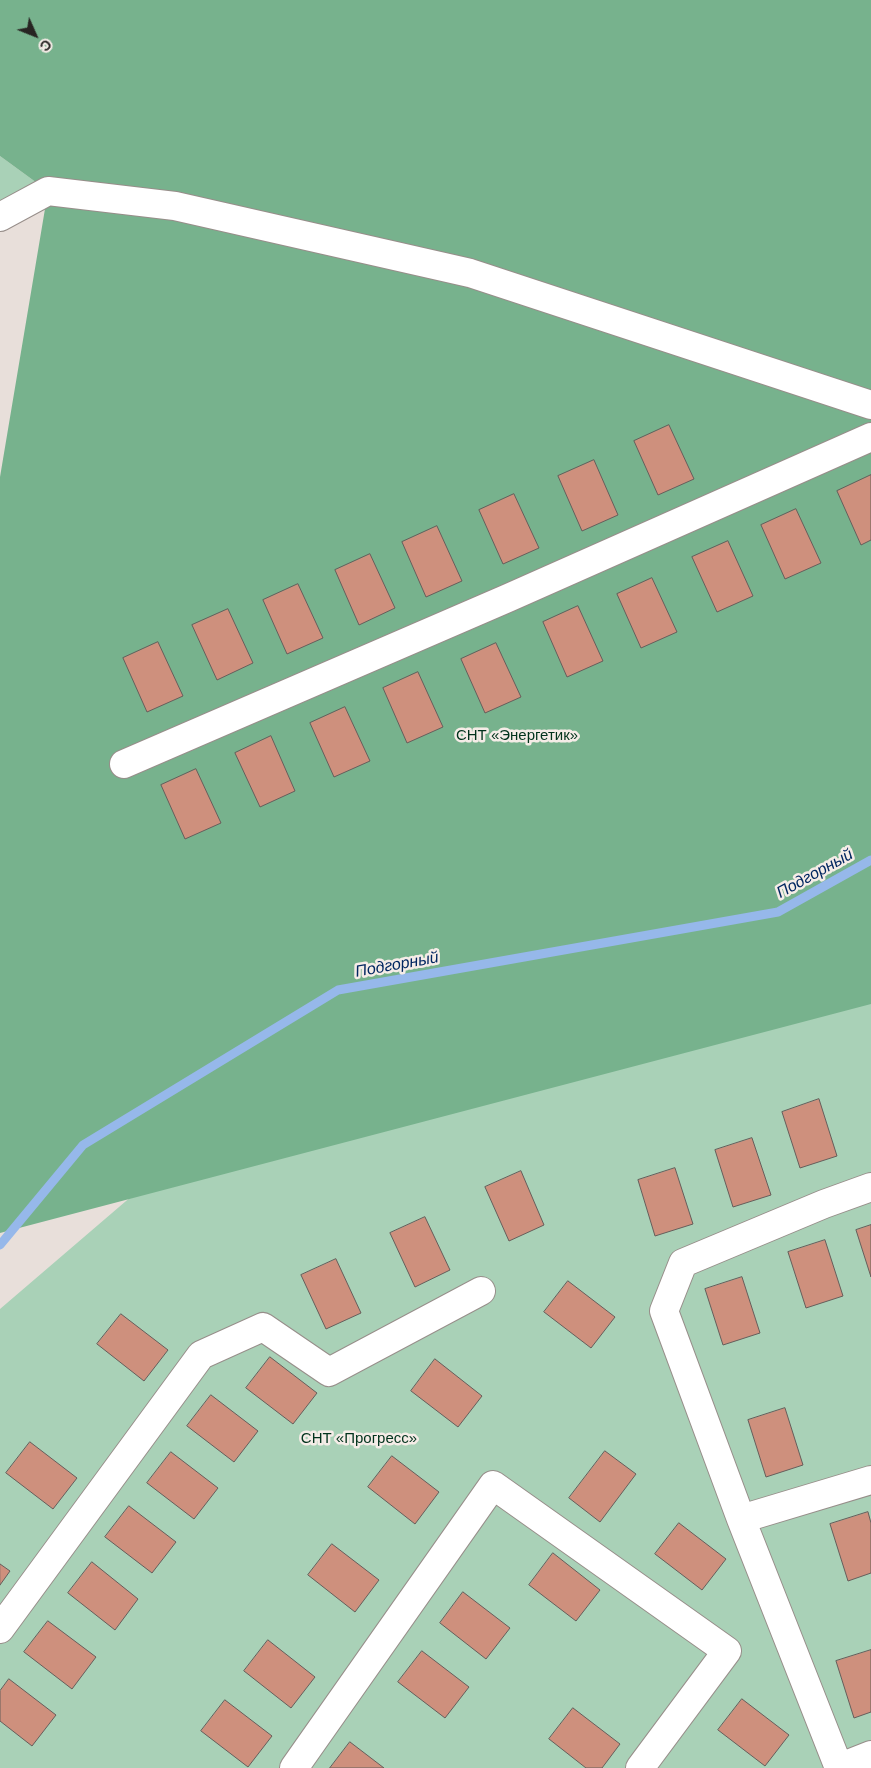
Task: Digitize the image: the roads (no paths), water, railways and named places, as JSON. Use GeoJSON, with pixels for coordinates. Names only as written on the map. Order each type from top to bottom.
{"type":"FeatureCollection","features":[{"type":"Feature","properties":{"kind":"street"},"geometry":{"type":"LineString","coordinates":[[0,217],[48,190],[175,206],[470,273],[871,405]]}},
{"type":"Feature","properties":{"kind":"street"},"geometry":{"type":"LineString","coordinates":[[124,764],[499,602],[871,437]]}},
{"type":"Feature","properties":{"kind":"street"},"geometry":{"type":"LineString","coordinates":[[871,1187],[824,1204],[683,1263],[664,1311],[741,1519],[838,1768],[871,1755]]}},
{"type":"Feature","properties":{"kind":"street"},"geometry":{"type":"LineString","coordinates":[[0,1630],[201,1355],[263,1327],[329,1372],[481,1291]]}},
{"type":"Feature","properties":{"kind":"street"},"geometry":{"type":"LineString","coordinates":[[741,1519],[871,1480]]}},
{"type":"Feature","properties":{"kind":"street"},"geometry":{"type":"LineString","coordinates":[[294,1768],[493,1485],[727,1651],[640,1768]]}},
{"type":"Feature","properties":{"kind":"waterway","name":"Подгорный"},"geometry":{"type":"LineString","coordinates":[[0,1245],[83,1145],[338,990],[778,912],[871,860]]}},
{"type":"Feature","properties":{"kind":"park label","name":"СНТ «Энергетик»"},"geometry":{"type":"Point","coordinates":[517,736]}},
{"type":"Feature","properties":{"kind":"park label","name":"СНТ «Прогресс»"},"geometry":{"type":"Point","coordinates":[359,1439]}}]}
